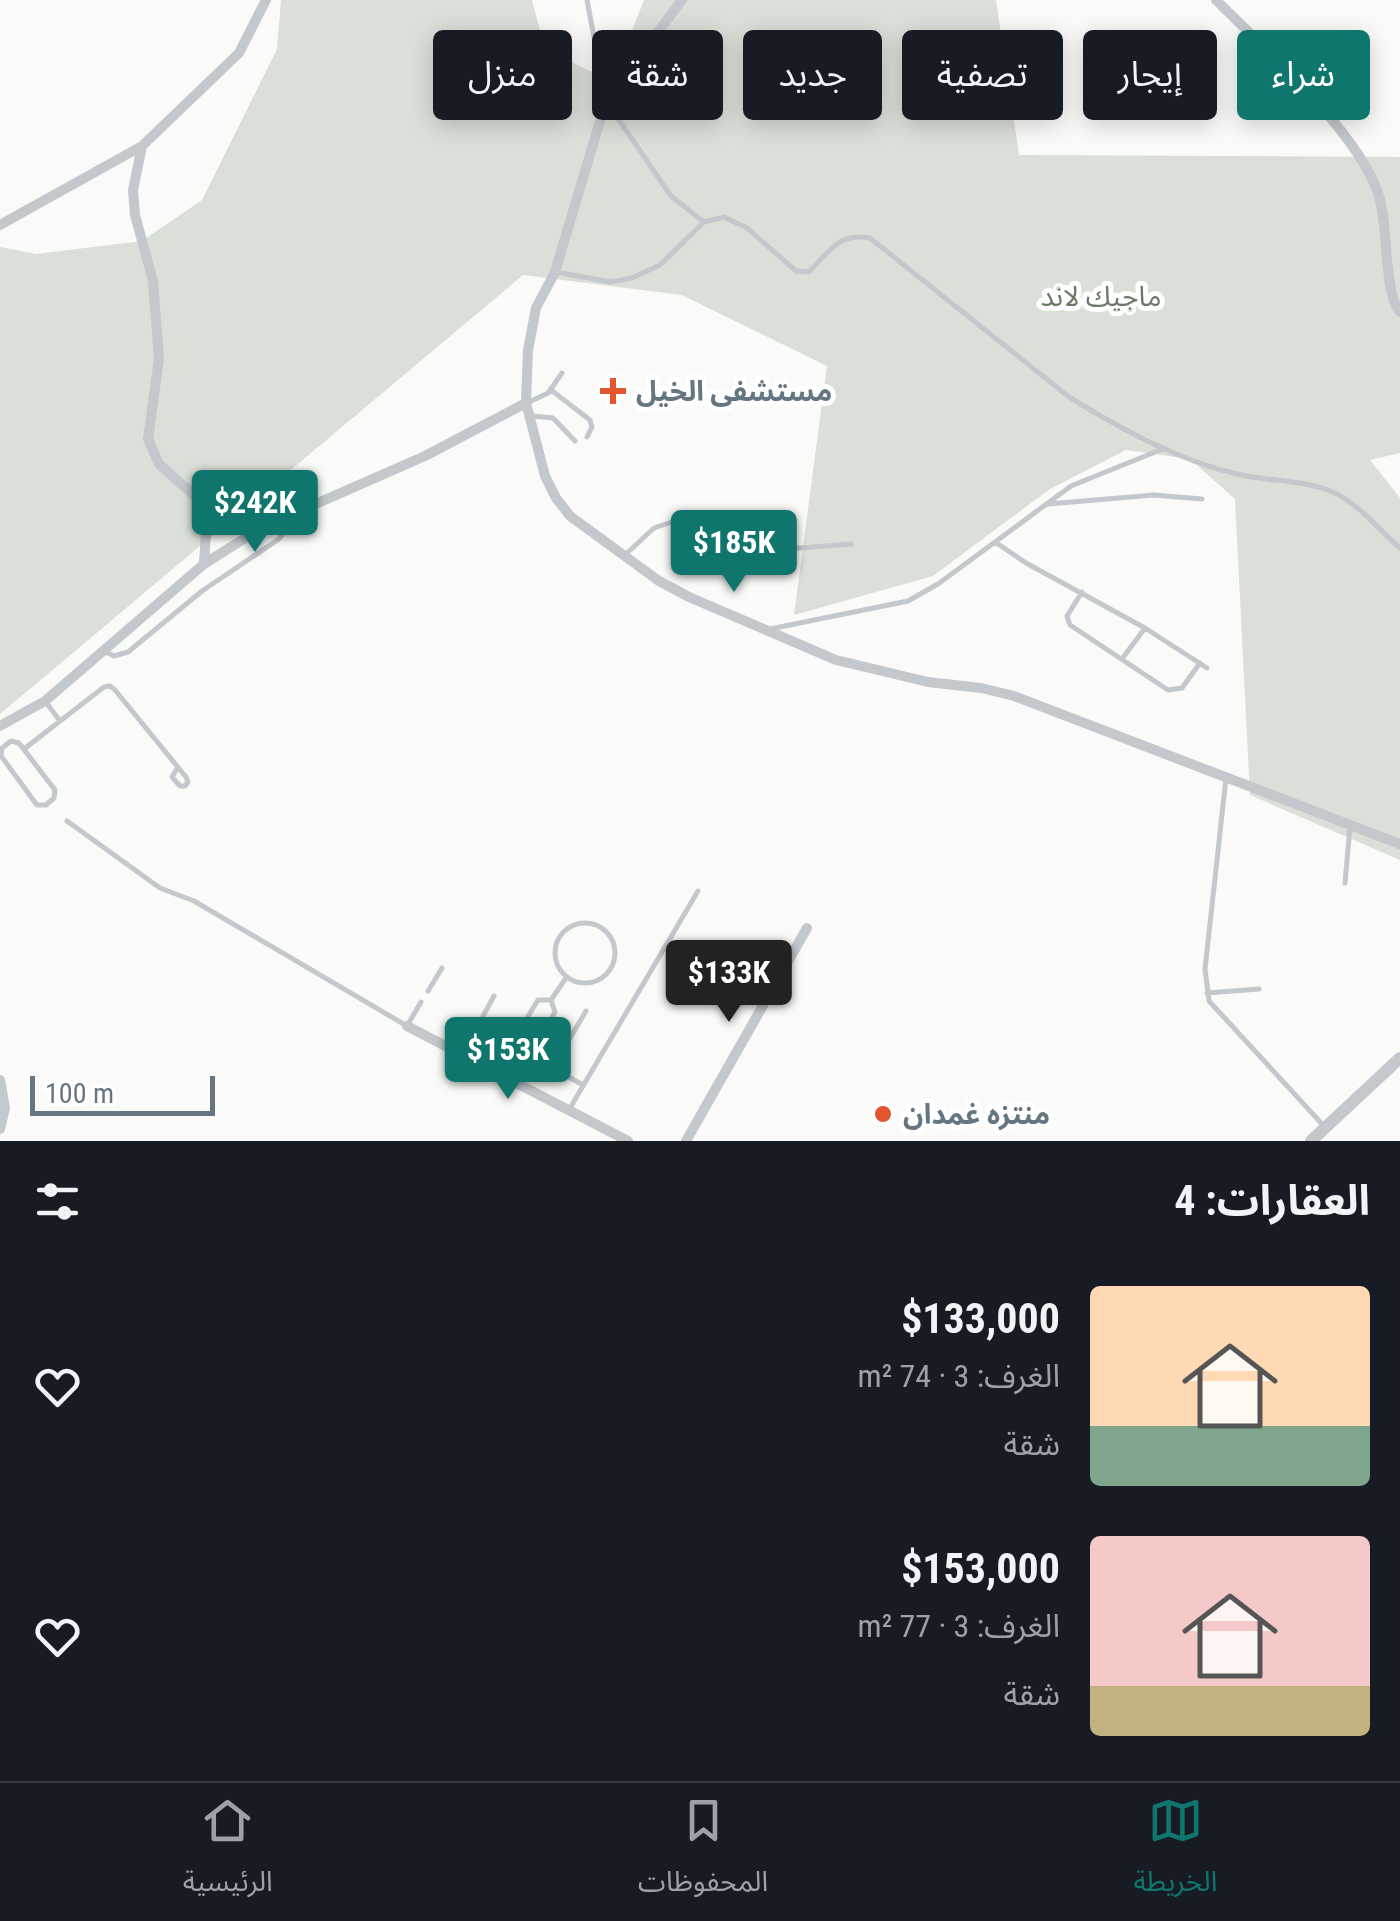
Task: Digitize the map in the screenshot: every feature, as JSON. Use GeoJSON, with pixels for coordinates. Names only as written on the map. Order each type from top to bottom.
{"type":"FeatureCollection","features":[{"type":"Feature","properties":{"kind":"street"},"geometry":{"type":"LineString","coordinates":[[0,225],[142,146],[238,54],[266,0]]}},
{"type":"Feature","properties":{"kind":"street"},"geometry":{"type":"LineString","coordinates":[[659,30],[682,0]]}},
{"type":"Feature","properties":{"kind":"street"},"geometry":{"type":"LineString","coordinates":[[1216,0],[1328,116],[1368,172],[1385,222],[1393,299],[1400,312]]}},
{"type":"Feature","properties":{"kind":"street"},"geometry":{"type":"LineString","coordinates":[[600,120],[554,272],[533,323],[526,403],[545,476],[570,516],[688,597],[806,648],[865,668],[1014,696],[1400,844]]}},
{"type":"Feature","properties":{"kind":"street"},"geometry":{"type":"LineString","coordinates":[[142,146],[134,190],[135,216],[152,281],[159,358],[148,439],[159,464],[199,500],[261,528]]}},
{"type":"Feature","properties":{"kind":"street"},"geometry":{"type":"LineString","coordinates":[[0,726],[45,701],[204,564],[261,528],[425,456],[526,403]]}},
{"type":"Feature","properties":{"kind":"street"},"geometry":{"type":"LineString","coordinates":[[199,500],[206,532],[204,564]]}},
{"type":"Feature","properties":{"kind":"street"},"geometry":{"type":"LineString","coordinates":[[686,1141],[807,928]]}},
{"type":"Feature","properties":{"kind":"street"},"geometry":{"type":"LineString","coordinates":[[407,1026],[628,1141]]}},
{"type":"Feature","properties":{"kind":"street"},"geometry":{"type":"LineString","coordinates":[[1311,1141],[1400,1058]]}},
{"type":"Feature","properties":{"kind":"street"},"geometry":{"type":"LineString","coordinates":[[0,1080],[5,1108],[0,1129]]}},
{"type":"Feature","properties":{"kind":"lane"},"geometry":{"type":"LineString","coordinates":[[587,0],[593,30]]}},
{"type":"Feature","properties":{"kind":"lane"},"geometry":{"type":"LineString","coordinates":[[619,120],[671,196],[704,222]]}},
{"type":"Feature","properties":{"kind":"lane"},"geometry":{"type":"LineString","coordinates":[[554,272],[611,282],[632,278],[660,264],[704,222],[724,217],[736,220],[804,274],[838,242],[856,235],[870,238],[1069,396],[1128,431],[1198,463],[1238,475],[1332,492],[1350,502],[1400,548]]}},
{"type":"Feature","properties":{"kind":"lane"},"geometry":{"type":"LineString","coordinates":[[526,403],[544,396],[562,373]]}},
{"type":"Feature","properties":{"kind":"lane"},"geometry":{"type":"LineString","coordinates":[[550,390],[590,420],[592,427],[587,436]]}},
{"type":"Feature","properties":{"kind":"lane"},"geometry":{"type":"LineString","coordinates":[[530,416],[553,418],[575,441]]}},
{"type":"Feature","properties":{"kind":"lane"},"geometry":{"type":"LineString","coordinates":[[766,630],[908,601],[938,584],[1080,482],[1165,448]]}},
{"type":"Feature","properties":{"kind":"lane"},"geometry":{"type":"LineString","coordinates":[[1045,505],[1154,495],[1202,499]]}},
{"type":"Feature","properties":{"kind":"lane"},"geometry":{"type":"LineString","coordinates":[[102,650],[114,656],[128,652],[202,591],[279,539],[288,514]]}},
{"type":"Feature","properties":{"kind":"lane"},"geometry":{"type":"LineString","coordinates":[[624,556],[654,528],[672,522],[736,554],[851,544]]}},
{"type":"Feature","properties":{"kind":"lane"},"geometry":{"type":"LineString","coordinates":[[994,542],[1207,668]]}},
{"type":"Feature","properties":{"kind":"lane"},"geometry":{"type":"LineString","coordinates":[[1082,592],[1067,616],[1070,625],[1172,691],[1184,686],[1200,663]]}},
{"type":"Feature","properties":{"kind":"lane"},"geometry":{"type":"LineString","coordinates":[[1122,660],[1145,628]]}},
{"type":"Feature","properties":{"kind":"lane"},"geometry":{"type":"LineString","coordinates":[[24,750],[110,686],[178,767]]}},
{"type":"Feature","properties":{"kind":"lane"},"geometry":{"type":"LineString","coordinates":[[45,701],[60,721]]}},
{"type":"Feature","properties":{"kind":"lane"},"geometry":{"type":"LineString","coordinates":[[14,741],[24,750],[55,790],[54,798],[43,806],[36,805],[0,756],[2,748],[14,741]]}},
{"type":"Feature","properties":{"kind":"lane"},"geometry":{"type":"LineString","coordinates":[[1226,778],[1205,969],[1207,993],[1214,1009],[1325,1127]]}},
{"type":"Feature","properties":{"kind":"lane"},"geometry":{"type":"LineString","coordinates":[[66,821],[160,888],[194,901],[407,1026],[421,1002]]}},
{"type":"Feature","properties":{"kind":"lane"},"geometry":{"type":"LineString","coordinates":[[1345,883],[1350,826]]}},
{"type":"Feature","properties":{"kind":"lane"},"geometry":{"type":"LineString","coordinates":[[568,1111],[698,892]]}},
{"type":"Feature","properties":{"kind":"lane"},"geometry":{"type":"LineString","coordinates":[[583,922],[603,929],[614,947],[614,962],[606,974],[587,983],[566,977],[555,958],[556,944],[563,932],[583,922]]}},
{"type":"Feature","properties":{"kind":"lane"},"geometry":{"type":"LineString","coordinates":[[428,991],[442,968]]}},
{"type":"Feature","properties":{"kind":"lane"},"geometry":{"type":"LineString","coordinates":[[550,1000],[566,977]]}},
{"type":"Feature","properties":{"kind":"lane"},"geometry":{"type":"LineString","coordinates":[[1207,993],[1259,989]]}},
{"type":"Feature","properties":{"kind":"lane"},"geometry":{"type":"LineString","coordinates":[[462,1056],[494,996]]}},
{"type":"Feature","properties":{"kind":"lane"},"geometry":{"type":"LineString","coordinates":[[512,1044],[538,1000],[550,1000]]}},
{"type":"Feature","properties":{"kind":"lane"},"geometry":{"type":"LineString","coordinates":[[514,1083],[555,1012],[550,1000]]}},
{"type":"Feature","properties":{"kind":"lane"},"geometry":{"type":"LineString","coordinates":[[553,1067],[586,1011]]}},
{"type":"Feature","properties":{"kind":"lane"},"geometry":{"type":"LineString","coordinates":[[478,1025],[582,1085]]}},
{"type":"Feature","properties":{"kind":"green space","name":"ماجيك لاند"},"geometry":{"type":"Polygon","coordinates":[[[281,0],[532,0],[540,30],[433,30],[433,120],[572,120],[572,62],[592,72],[592,120],[723,120],[723,30],[632,30],[644,0],[996,0],[1000,30],[902,30],[902,120],[1014,120],[1019,155],[1400,157],[1400,453],[1370,460],[1400,498],[1400,860],[1250,795],[1235,499],[1190,459],[1126,450],[1050,489],[933,576],[794,615],[827,366],[682,295],[523,275],[0,714],[0,247],[36,254],[142,241],[202,200],[277,49],[281,0]]]}},
{"type":"Feature","properties":{"kind":"place","name":"مستشفى الخيل"},"geometry":{"type":"Point","coordinates":[613,391]}},
{"type":"Feature","properties":{"kind":"place","name":"منتزه غمدان"},"geometry":{"type":"Point","coordinates":[883,1114]}}]}
